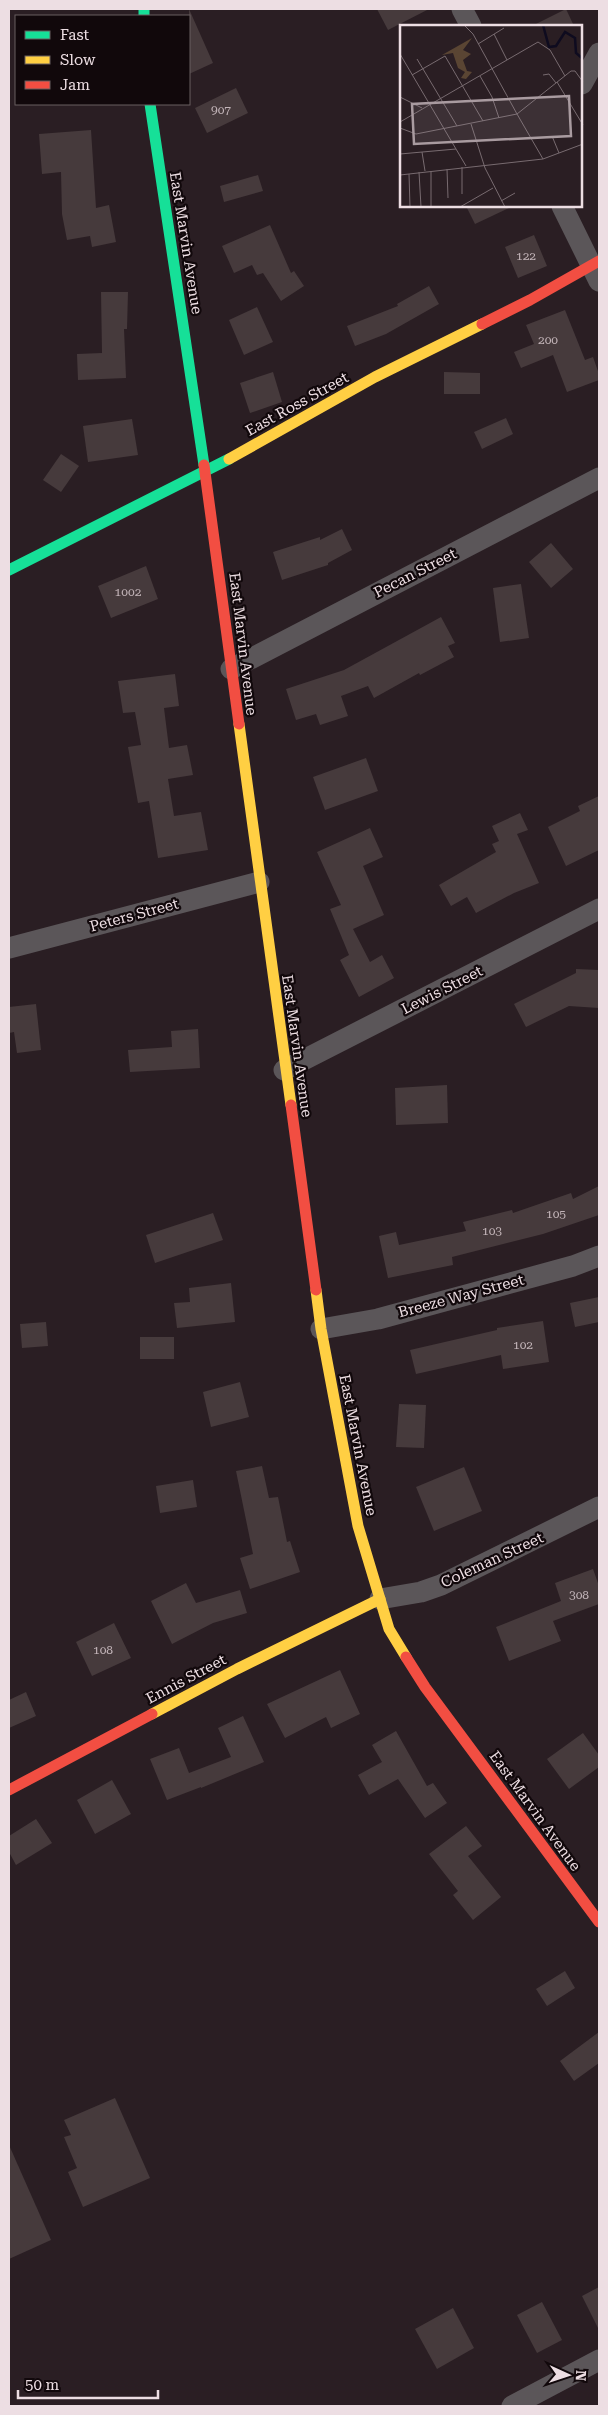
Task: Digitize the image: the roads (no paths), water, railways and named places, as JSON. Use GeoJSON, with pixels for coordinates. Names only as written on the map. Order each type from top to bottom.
{"type":"FeatureCollection","features":[{"type":"Feature","properties":{"kind":"main road","name":"East Marvin Avenue"},"geometry":{"type":"LineString","coordinates":[[150,105],[205,471],[284,1070],[321,1329],[358,1526],[389,1629],[425,1687],[599,1922]]}},
{"type":"Feature","properties":{"kind":"main road","name":"East Ross Street"},"geometry":{"type":"LineString","coordinates":[[9,570],[205,471],[375,377],[597,269]]}},
{"type":"Feature","properties":{"kind":"main road","name":"Ennis Street"},"geometry":{"type":"LineString","coordinates":[[9,1790],[237,1669],[380,1599]]}},
{"type":"Feature","properties":{"kind":"street"},"geometry":{"type":"LineString","coordinates":[[462,9],[470,25]]}},
{"type":"Feature","properties":{"kind":"street"},"geometry":{"type":"LineString","coordinates":[[583,82],[599,53]]}},
{"type":"Feature","properties":{"kind":"street"},"geometry":{"type":"LineString","coordinates":[[563,208],[597,269]]}},
{"type":"Feature","properties":{"kind":"street","name":"Pecan Street"},"geometry":{"type":"LineString","coordinates":[[231,669],[599,478]]}},
{"type":"Feature","properties":{"kind":"street","name":"Peters Street"},"geometry":{"type":"LineString","coordinates":[[9,948],[259,882]]}},
{"type":"Feature","properties":{"kind":"street","name":"Lewis Street"},"geometry":{"type":"LineString","coordinates":[[284,1070],[599,909]]}},
{"type":"Feature","properties":{"kind":"street","name":"Breeze Way Street"},"geometry":{"type":"LineString","coordinates":[[321,1329],[378,1319],[573,1266],[599,1256]]}},
{"type":"Feature","properties":{"kind":"street","name":"Coleman Street"},"geometry":{"type":"LineString","coordinates":[[380,1599],[421,1592],[441,1585],[599,1507]]}},
{"type":"Feature","properties":{"kind":"street"},"geometry":{"type":"LineString","coordinates":[[512,2406],[599,2360]]}}]}
